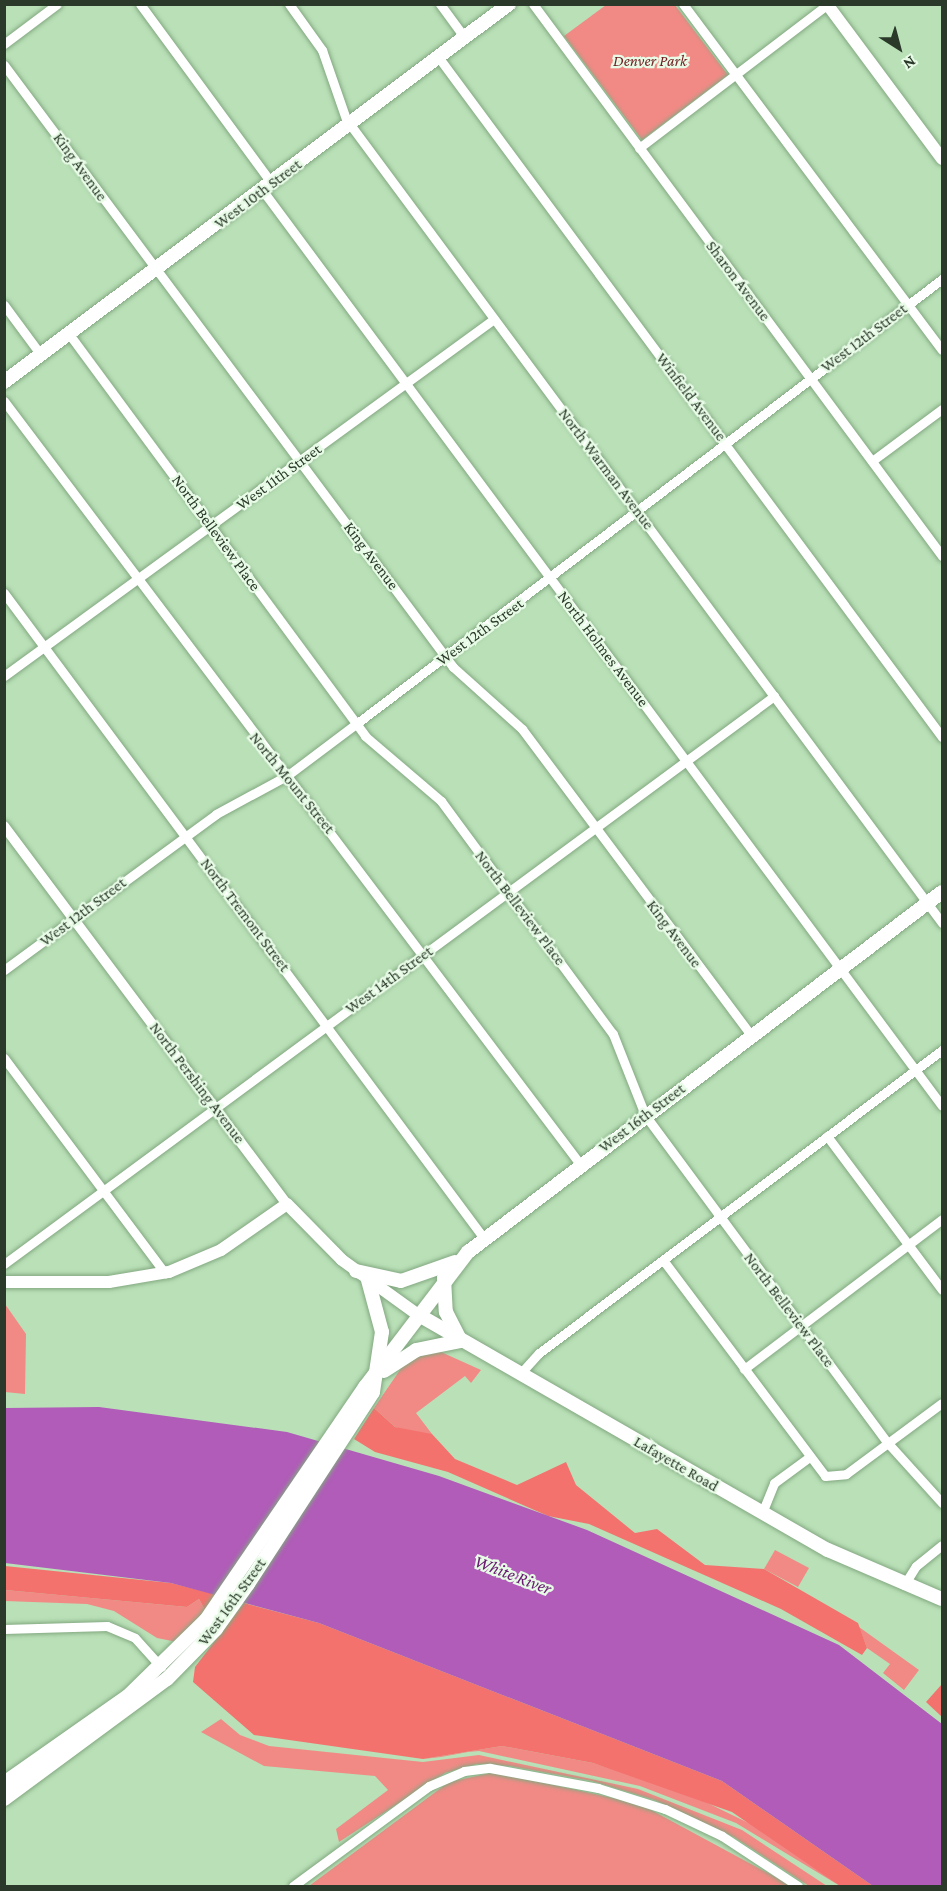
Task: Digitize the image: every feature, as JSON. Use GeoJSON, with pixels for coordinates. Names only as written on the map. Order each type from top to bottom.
{"type":"FeatureCollection","features":[{"type":"Feature","properties":{"kind":"main road","name":"West 10th Street"},"geometry":{"type":"LineString","coordinates":[[4,382],[509,4]]}},
{"type":"Feature","properties":{"kind":"main road"},"geometry":{"type":"LineString","coordinates":[[828,5],[942,159]]}},
{"type":"Feature","properties":{"kind":"main road","name":"West 16th Street"},"geometry":{"type":"LineString","coordinates":[[4,1799],[136,1706],[211,1624],[360,1404],[417,1314],[459,1260],[483,1237],[942,892]]}},
{"type":"Feature","properties":{"kind":"main road"},"geometry":{"type":"LineString","coordinates":[[4,1282],[95,1283],[165,1273],[220,1251],[288,1204]]}},
{"type":"Feature","properties":{"kind":"main road","name":"North Pershing Avenue"},"geometry":{"type":"LineString","coordinates":[[288,1204],[356,1271],[417,1314]]}},
{"type":"Feature","properties":{"kind":"main road"},"geometry":{"type":"LineString","coordinates":[[356,1271],[401,1281],[459,1260]]}},
{"type":"Feature","properties":{"kind":"main road"},"geometry":{"type":"LineString","coordinates":[[376,1378],[416,1350],[461,1341],[446,1312],[444,1278]]}},
{"type":"Feature","properties":{"kind":"main road"},"geometry":{"type":"LineString","coordinates":[[368,1280],[382,1332],[376,1378]]}},
{"type":"Feature","properties":{"kind":"main road","name":"Lafayette Road"},"geometry":{"type":"LineString","coordinates":[[417,1314],[762,1513],[904,1585],[942,1599]]}},
{"type":"Feature","properties":{"kind":"main road","name":"West 16th Street"},"geometry":{"type":"LineString","coordinates":[[4,1783],[162,1667],[211,1624]]}},
{"type":"Feature","properties":{"kind":"street"},"geometry":{"type":"LineString","coordinates":[[4,44],[57,4]]}},
{"type":"Feature","properties":{"kind":"street","name":"North Holmes Avenue"},"geometry":{"type":"LineString","coordinates":[[140,4],[406,384],[942,1106]]}},
{"type":"Feature","properties":{"kind":"street","name":"North Warman Avenue"},"geometry":{"type":"LineString","coordinates":[[289,4],[322,50],[335,98],[350,125],[942,923]]}},
{"type":"Feature","properties":{"kind":"street"},"geometry":{"type":"LineString","coordinates":[[440,4],[465,38]]}},
{"type":"Feature","properties":{"kind":"street","name":"Sharon Avenue"},"geometry":{"type":"LineString","coordinates":[[533,4],[942,556]]}},
{"type":"Feature","properties":{"kind":"street"},"geometry":{"type":"LineString","coordinates":[[683,4],[942,350]]}},
{"type":"Feature","properties":{"kind":"street"},"geometry":{"type":"LineString","coordinates":[[639,148],[828,5]]}},
{"type":"Feature","properties":{"kind":"street","name":"Winfield Avenue"},"geometry":{"type":"LineString","coordinates":[[439,58],[942,736]]}},
{"type":"Feature","properties":{"kind":"street","name":"King Avenue"},"geometry":{"type":"LineString","coordinates":[[4,65],[446,657],[520,726],[751,1035]]}},
{"type":"Feature","properties":{"kind":"street","name":"West 12th Street"},"geometry":{"type":"LineString","coordinates":[[4,970],[186,835],[283,777],[552,580],[724,442],[942,279]]}},
{"type":"Feature","properties":{"kind":"street"},"geometry":{"type":"LineString","coordinates":[[4,305],[41,355]]}},
{"type":"Feature","properties":{"kind":"street","name":"West 11th Street"},"geometry":{"type":"LineString","coordinates":[[4,675],[494,319]]}},
{"type":"Feature","properties":{"kind":"street","name":"North Belleview Place"},"geometry":{"type":"LineString","coordinates":[[69,334],[356,724],[376,748],[431,789],[508,892],[613,1034],[645,1115],[888,1444],[942,1503]]}},
{"type":"Feature","properties":{"kind":"street","name":"North Mount Street"},"geometry":{"type":"LineString","coordinates":[[4,401],[283,777],[348,851],[580,1164]]}},
{"type":"Feature","properties":{"kind":"street"},"geometry":{"type":"LineString","coordinates":[[872,461],[942,409]]}},
{"type":"Feature","properties":{"kind":"street","name":"North Tremont Street"},"geometry":{"type":"LineString","coordinates":[[4,593],[483,1237]]}},
{"type":"Feature","properties":{"kind":"street","name":"West 14th Street"},"geometry":{"type":"LineString","coordinates":[[4,1264],[774,696]]}},
{"type":"Feature","properties":{"kind":"street","name":"North Pershing Avenue"},"geometry":{"type":"LineString","coordinates":[[4,826],[288,1204]]}},
{"type":"Feature","properties":{"kind":"street"},"geometry":{"type":"LineString","coordinates":[[520,1374],[539,1353],[942,1050]]}},
{"type":"Feature","properties":{"kind":"street"},"geometry":{"type":"LineString","coordinates":[[4,1058],[165,1273]]}},
{"type":"Feature","properties":{"kind":"street"},"geometry":{"type":"LineString","coordinates":[[827,1136],[942,1290]]}},
{"type":"Feature","properties":{"kind":"street"},"geometry":{"type":"LineString","coordinates":[[744,1369],[942,1219]]}},
{"type":"Feature","properties":{"kind":"street"},"geometry":{"type":"LineString","coordinates":[[663,1260],[808,1458],[825,1476],[846,1474],[942,1403]]}},
{"type":"Feature","properties":{"kind":"street"},"geometry":{"type":"LineString","coordinates":[[762,1513],[774,1484],[808,1458]]}},
{"type":"Feature","properties":{"kind":"street"},"geometry":{"type":"LineString","coordinates":[[904,1585],[916,1566],[942,1545]]}},
{"type":"Feature","properties":{"kind":"street"},"geometry":{"type":"LineString","coordinates":[[4,1629],[107,1626],[135,1638],[162,1667]]}},
{"type":"Feature","properties":{"kind":"street"},"geometry":{"type":"LineString","coordinates":[[293,1887],[429,1786],[468,1771],[510,1770],[651,1804],[722,1836],[798,1887]]}},
{"type":"Feature","properties":{"kind":"green space","name":"Denver Park"},"geometry":{"type":"Polygon","coordinates":[[[606,5],[675,5],[728,75],[642,140],[564,36],[606,5]]]}},
{"type":"Feature","properties":{"kind":"green space"},"geometry":{"type":"Polygon","coordinates":[[[5,1304],[26,1334],[25,1394],[5,1392],[5,1304]]]}},
{"type":"Feature","properties":{"kind":"green space"},"geometry":{"type":"Polygon","coordinates":[[[428,1352],[441,1352],[481,1370],[471,1383],[465,1376],[416,1413],[432,1434],[418,1434],[395,1427],[374,1408],[404,1364],[428,1352]]]}},
{"type":"Feature","properties":{"kind":"green space"},"geometry":{"type":"Polygon","coordinates":[[[775,1550],[809,1568],[798,1587],[764,1569],[775,1550]]]}},
{"type":"Feature","properties":{"kind":"green space"},"geometry":{"type":"Polygon","coordinates":[[[5,1590],[187,1607],[199,1599],[205,1610],[177,1642],[157,1638],[114,1611],[87,1604],[5,1601],[5,1590]]]}},
{"type":"Feature","properties":{"kind":"green space"},"geometry":{"type":"Polygon","coordinates":[[[859,1627],[919,1670],[904,1690],[883,1673],[890,1664],[867,1648],[859,1627]]]}},
{"type":"Feature","properties":{"kind":"green space"},"geometry":{"type":"Polygon","coordinates":[[[221,1719],[240,1735],[269,1746],[423,1762],[479,1755],[638,1789],[742,1830],[827,1886],[809,1886],[734,1837],[655,1800],[592,1781],[510,1766],[477,1764],[445,1773],[339,1842],[336,1829],[388,1790],[375,1776],[264,1766],[201,1732],[221,1719]]]}},
{"type":"Feature","properties":{"kind":"green space"},"geometry":{"type":"Polygon","coordinates":[[[502,1746],[593,1763],[689,1794],[767,1832],[840,1886],[736,1823],[640,1786],[479,1751],[423,1759],[502,1746]]]}},
{"type":"Feature","properties":{"kind":"green space"},"geometry":{"type":"Polygon","coordinates":[[[495,1772],[640,1804],[792,1886],[309,1886],[449,1782],[495,1772]]]}},
{"type":"Feature","properties":{"kind":"shaded area"},"geometry":{"type":"Polygon","coordinates":[[[374,1408],[395,1427],[432,1434],[455,1459],[517,1485],[566,1462],[576,1485],[635,1533],[657,1529],[705,1565],[764,1569],[858,1623],[867,1648],[862,1655],[781,1609],[589,1524],[548,1516],[448,1472],[375,1452],[354,1439],[374,1408]]]}},
{"type":"Feature","properties":{"kind":"shaded area"},"geometry":{"type":"Polygon","coordinates":[[[5,1566],[171,1583],[218,1595],[205,1610],[199,1599],[187,1607],[5,1590],[5,1566]]]}},
{"type":"Feature","properties":{"kind":"shaded area"},"geometry":{"type":"Polygon","coordinates":[[[244,1603],[319,1623],[722,1781],[873,1886],[840,1886],[732,1812],[593,1763],[502,1746],[423,1759],[254,1735],[193,1682],[195,1667],[244,1603]]]}},
{"type":"Feature","properties":{"kind":"shaded area"},"geometry":{"type":"Polygon","coordinates":[[[942,1684],[942,1717],[926,1702],[942,1684]]]}},
{"type":"Feature","properties":{"kind":"water","name":"White River"},"geometry":{"type":"Polygon","coordinates":[[[99,1407],[287,1432],[439,1476],[587,1530],[839,1645],[942,1724],[942,1886],[873,1886],[722,1781],[319,1623],[171,1583],[5,1563],[5,1408],[99,1407]]]}}]}
